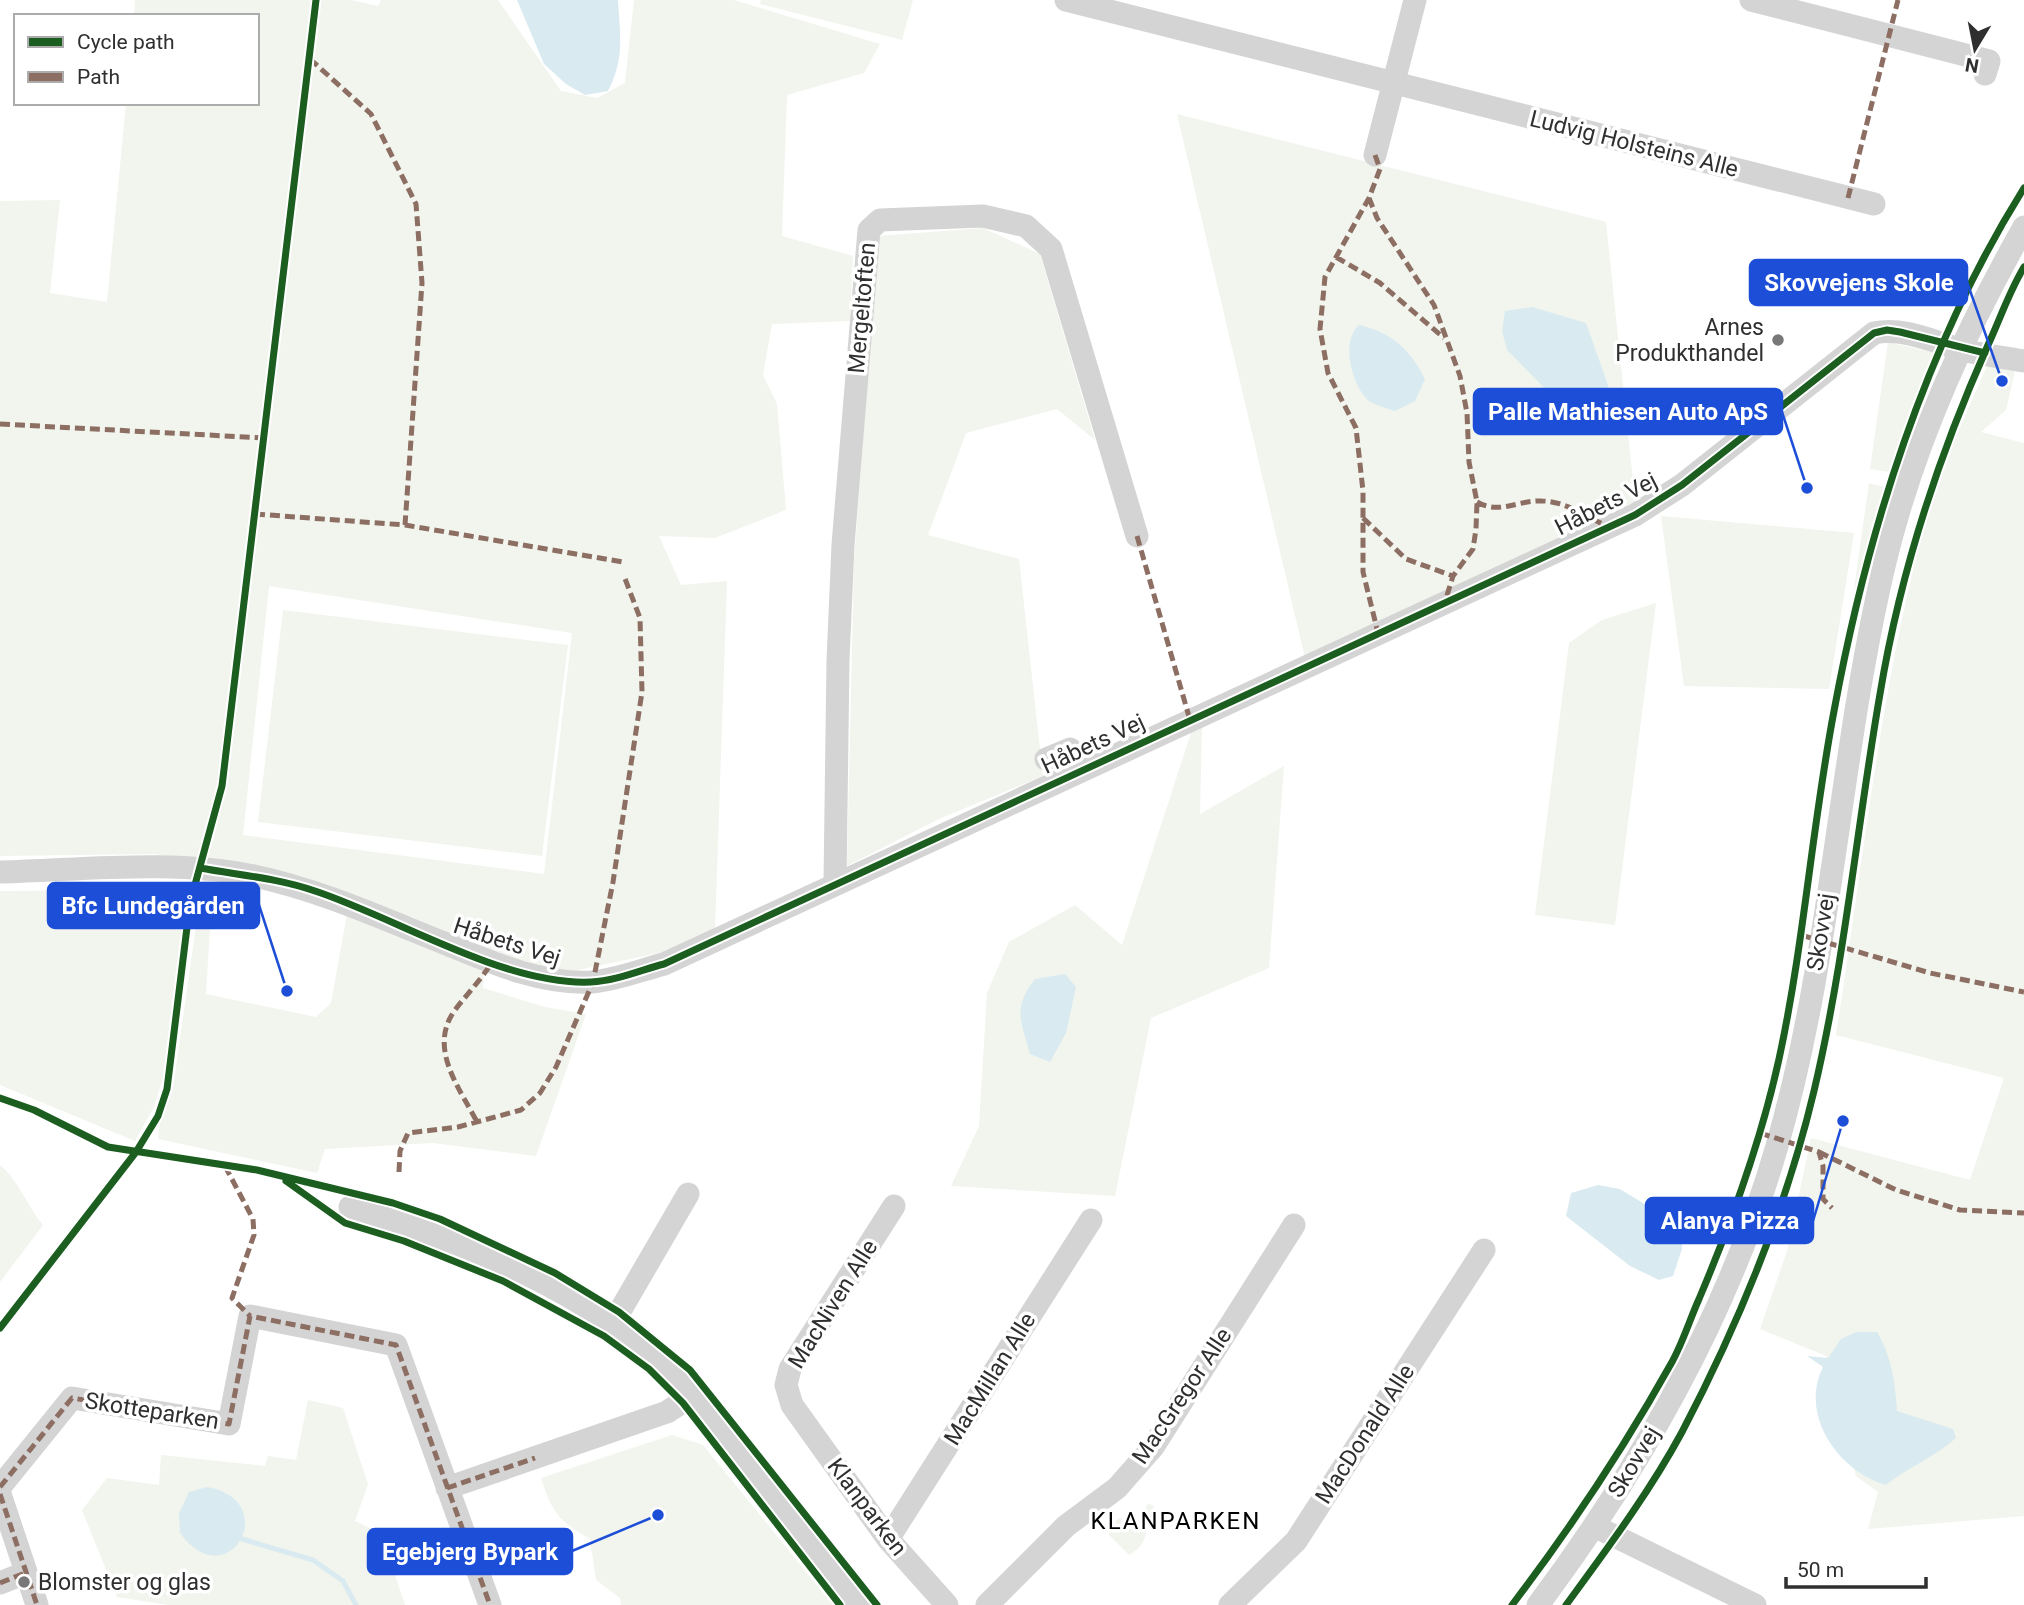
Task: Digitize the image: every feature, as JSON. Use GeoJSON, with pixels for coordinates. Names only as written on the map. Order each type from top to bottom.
{"type":"FeatureCollection","features":[{"type":"Feature","properties":{"kind":"street","name":"Ludvig Holsteins Alle"},"geometry":{"type":"LineString","coordinates":[[1066,0],[1874,204]]}},
{"type":"Feature","properties":{"kind":"street"},"geometry":{"type":"LineString","coordinates":[[1376,155],[1415,0]]}},
{"type":"Feature","properties":{"kind":"street"},"geometry":{"type":"LineString","coordinates":[[1751,0],[1989,61],[1985,74]]}},
{"type":"Feature","properties":{"kind":"street","name":"Mergeltoften"},"geometry":{"type":"LineString","coordinates":[[835,882],[838,660],[843,545],[869,230],[880,220],[983,216],[1026,226],[1051,249],[1137,536]]}},
{"type":"Feature","properties":{"kind":"street","name":"Skovvej"},"geometry":{"type":"LineString","coordinates":[[1538,1605],[1596,1527],[1672,1399],[1748,1233],[1777,1147],[1804,1040],[1864,660],[1886,558],[1920,452],[1961,349],[2024,227]]}},
{"type":"Feature","properties":{"kind":"street","name":"Håbets Vej"},"geometry":{"type":"LineString","coordinates":[[0,872],[200,868],[251,876],[314,890],[492,962],[550,979],[593,982],[664,964],[835,882],[1635,515],[1682,485],[1874,334],[1887,330],[1900,332],[1961,349],[2024,361]]}},
{"type":"Feature","properties":{"kind":"street"},"geometry":{"type":"LineString","coordinates":[[1046,760],[1070,749],[1080,771]]}},
{"type":"Feature","properties":{"kind":"street"},"geometry":{"type":"LineString","coordinates":[[613,1323],[688,1194]]}},
{"type":"Feature","properties":{"kind":"street","name":"MacNiven Alle"},"geometry":{"type":"LineString","coordinates":[[792,1405],[786,1385],[790,1369],[894,1206]]}},
{"type":"Feature","properties":{"kind":"street"},"geometry":{"type":"LineString","coordinates":[[350,1207],[419,1227],[530,1276],[613,1323],[652,1352],[693,1395],[859,1605]]}},
{"type":"Feature","properties":{"kind":"street","name":"MacMillan Alle"},"geometry":{"type":"LineString","coordinates":[[888,1539],[1091,1220]]}},
{"type":"Feature","properties":{"kind":"street","name":"MacGregor Alle"},"geometry":{"type":"LineString","coordinates":[[987,1605],[1066,1527],[1117,1488],[1153,1447],[1294,1225]]}},
{"type":"Feature","properties":{"kind":"street","name":"MacDonald Alle"},"geometry":{"type":"LineString","coordinates":[[1230,1605],[1296,1541],[1484,1250]]}},
{"type":"Feature","properties":{"kind":"street","name":"Skotteparken"},"geometry":{"type":"LineString","coordinates":[[0,1487],[72,1398],[229,1424],[250,1316],[396,1345],[490,1605]]}},
{"type":"Feature","properties":{"kind":"street"},"geometry":{"type":"LineString","coordinates":[[447,1488],[667,1412],[693,1395]]}},
{"type":"Feature","properties":{"kind":"street","name":"Klanparken"},"geometry":{"type":"LineString","coordinates":[[792,1405],[888,1539],[947,1605]]}},
{"type":"Feature","properties":{"kind":"street"},"geometry":{"type":"LineString","coordinates":[[0,1494],[37,1605]]}},
{"type":"Feature","properties":{"kind":"street"},"geometry":{"type":"LineString","coordinates":[[1596,1527],[1755,1605]]}},
{"type":"Feature","properties":{"kind":"street"},"geometry":{"type":"LineString","coordinates":[[0,1583],[25,1573]]}},
{"type":"Feature","properties":{"kind":"shaded area"},"geometry":{"type":"Polygon","coordinates":[[[135,0],[351,0],[378,6],[381,0],[498,0],[561,91],[597,98],[625,83],[634,0],[734,0],[880,44],[864,73],[787,95],[782,236],[853,256],[850,321],[772,324],[763,375],[777,404],[786,510],[715,538],[659,536],[681,585],[727,581],[715,928],[663,952],[550,976],[213,862],[154,854],[0,856],[0,201],[60,200],[50,293],[107,302],[126,105],[259,105],[259,14],[134,14],[135,0]],[[269,586],[243,835],[544,874],[572,633],[269,586]]]}},
{"type":"Feature","properties":{"kind":"shaded area"},"geometry":{"type":"Polygon","coordinates":[[[517,0],[618,0],[619,57],[608,91],[585,95],[566,84],[544,64],[517,0]]]}},
{"type":"Feature","properties":{"kind":"shaded area"},"geometry":{"type":"Polygon","coordinates":[[[761,0],[913,0],[902,40],[760,4],[761,0]]]}},
{"type":"Feature","properties":{"kind":"shaded area"},"geometry":{"type":"Polygon","coordinates":[[[1177,114],[1606,222],[1636,510],[1305,658],[1177,114]]]}},
{"type":"Feature","properties":{"kind":"shaded area"},"geometry":{"type":"Polygon","coordinates":[[[983,228],[1040,254],[1095,440],[1057,409],[966,433],[928,535],[1019,559],[1043,776],[939,819],[847,866],[854,562],[878,236],[983,228]]]}},
{"type":"Feature","properties":{"kind":"shaded area"},"geometry":{"type":"Polygon","coordinates":[[[1532,307],[1586,323],[1608,385],[1605,404],[1580,413],[1564,408],[1507,350],[1502,331],[1505,311],[1532,307]]]}},
{"type":"Feature","properties":{"kind":"shaded area"},"geometry":{"type":"Polygon","coordinates":[[[1359,325],[1381,332],[1399,344],[1413,359],[1425,379],[1415,401],[1395,411],[1372,403],[1363,394],[1353,375],[1349,352],[1353,332],[1359,325]]]}},
{"type":"Feature","properties":{"kind":"shaded area"},"geometry":{"type":"Polygon","coordinates":[[[1888,342],[1935,353],[1889,472],[1870,469],[1888,342]]]}},
{"type":"Feature","properties":{"kind":"shaded area"},"geometry":{"type":"Polygon","coordinates":[[[1988,364],[2015,371],[2006,410],[1981,432],[2024,443],[2024,1516],[1868,1529],[1878,1492],[1856,1476],[1826,1356],[1760,1329],[1787,1251],[1811,1138],[1970,1180],[2004,1078],[1836,1035],[1872,785],[1906,599],[1934,493],[1988,364]]]}},
{"type":"Feature","properties":{"kind":"shaded area"},"geometry":{"type":"Polygon","coordinates":[[[1869,483],[1884,487],[1852,604],[1869,483]]]}},
{"type":"Feature","properties":{"kind":"shaded area"},"geometry":{"type":"Polygon","coordinates":[[[1661,516],[1854,533],[1829,689],[1684,686],[1661,516]]]}},
{"type":"Feature","properties":{"kind":"shaded area"},"geometry":{"type":"Polygon","coordinates":[[[1656,603],[1615,925],[1535,915],[1569,643],[1602,620],[1656,603]]]}},
{"type":"Feature","properties":{"kind":"shaded area"},"geometry":{"type":"Polygon","coordinates":[[[283,610],[568,645],[542,856],[258,822],[283,610]]]}},
{"type":"Feature","properties":{"kind":"shaded area"},"geometry":{"type":"Polygon","coordinates":[[[1202,726],[1200,814],[1284,766],[1269,968],[1151,1018],[1115,1196],[951,1186],[979,1126],[987,993],[1009,942],[1075,905],[1122,945],[1192,730],[1202,726]]]}},
{"type":"Feature","properties":{"kind":"shaded area"},"geometry":{"type":"Polygon","coordinates":[[[203,877],[213,878],[206,994],[316,1017],[331,1003],[348,909],[484,968],[483,988],[545,1007],[586,1014],[536,1156],[433,1143],[325,1149],[317,1173],[158,1139],[160,1122],[173,1088],[203,877]]]}},
{"type":"Feature","properties":{"kind":"shaded area"},"geometry":{"type":"Polygon","coordinates":[[[186,890],[163,1078],[154,1107],[135,1141],[0,1085],[0,891],[186,890]]]}},
{"type":"Feature","properties":{"kind":"shaded area"},"geometry":{"type":"Polygon","coordinates":[[[1065,974],[1076,987],[1066,1033],[1050,1062],[1030,1054],[1020,1015],[1021,1007],[1035,979],[1065,974]]]}},
{"type":"Feature","properties":{"kind":"shaded area"},"geometry":{"type":"Polygon","coordinates":[[[0,1165],[12,1178],[43,1225],[0,1282],[0,1165]]]}},
{"type":"Feature","properties":{"kind":"shaded area"},"geometry":{"type":"Polygon","coordinates":[[[1598,1185],[1620,1189],[1682,1227],[1682,1249],[1673,1276],[1659,1280],[1630,1266],[1566,1216],[1571,1193],[1598,1185]]]}},
{"type":"Feature","properties":{"kind":"shaded area"},"geometry":{"type":"Polygon","coordinates":[[[1856,1332],[1877,1332],[1882,1341],[1892,1370],[1897,1411],[1953,1429],[1956,1438],[1886,1485],[1869,1478],[1839,1454],[1820,1422],[1816,1404],[1817,1385],[1823,1367],[1807,1356],[1828,1358],[1841,1339],[1856,1332]]]}},
{"type":"Feature","properties":{"kind":"shaded area"},"geometry":{"type":"Polygon","coordinates":[[[308,1400],[343,1408],[368,1484],[355,1521],[381,1533],[405,1605],[168,1605],[117,1597],[82,1510],[107,1478],[159,1485],[161,1455],[265,1466],[268,1456],[296,1460],[308,1400]]]}},
{"type":"Feature","properties":{"kind":"shaded area"},"geometry":{"type":"Polygon","coordinates":[[[672,1435],[703,1445],[833,1605],[621,1605],[620,1598],[596,1580],[590,1539],[558,1515],[541,1478],[672,1435]]]}},
{"type":"Feature","properties":{"kind":"shaded area"},"geometry":{"type":"Polygon","coordinates":[[[207,1487],[230,1496],[242,1509],[245,1525],[240,1540],[230,1551],[215,1556],[198,1551],[180,1533],[179,1513],[189,1492],[207,1487]]]}},
{"type":"Feature","properties":{"kind":"shaded area"},"geometry":{"type":"Polygon","coordinates":[[[1147,1504],[1153,1505],[1156,1517],[1148,1521],[1143,1541],[1138,1549],[1129,1555],[1109,1535],[1109,1529],[1119,1518],[1131,1521],[1143,1518],[1147,1504]]]}},
{"type":"Feature","properties":{"kind":"waterway"},"geometry":{"type":"LineString","coordinates":[[242,1539],[313,1560],[343,1581],[356,1605]]}},
{"type":"Feature","properties":{"kind":"marked path"},"geometry":{"type":"LineString","coordinates":[[1848,198],[1898,0]]}},
{"type":"Feature","properties":{"kind":"marked path"},"geometry":{"type":"LineString","coordinates":[[310,59],[371,114],[416,204],[422,283],[405,525]]}},
{"type":"Feature","properties":{"kind":"marked path"},"geometry":{"type":"LineString","coordinates":[[1375,155],[1380,169],[1369,198],[1325,277],[1320,329],[1328,373],[1356,428],[1363,491],[1363,572],[1378,633]]}},
{"type":"Feature","properties":{"kind":"marked path"},"geometry":{"type":"LineString","coordinates":[[1369,198],[1377,218],[1434,305],[1460,376],[1467,413],[1469,462],[1477,502],[1476,529],[1473,549],[1453,576],[1445,602]]}},
{"type":"Feature","properties":{"kind":"marked path"},"geometry":{"type":"LineString","coordinates":[[1336,257],[1380,283],[1444,338]]}},
{"type":"Feature","properties":{"kind":"marked path"},"geometry":{"type":"LineString","coordinates":[[0,424],[264,438]]}},
{"type":"Feature","properties":{"kind":"marked path"},"geometry":{"type":"LineString","coordinates":[[1477,502],[1493,507],[1533,501],[1551,502],[1568,507],[1609,527]]}},
{"type":"Feature","properties":{"kind":"marked path"},"geometry":{"type":"LineString","coordinates":[[255,514],[405,525],[623,562]]}},
{"type":"Feature","properties":{"kind":"marked path"},"geometry":{"type":"LineString","coordinates":[[1363,518],[1406,559],[1453,576]]}},
{"type":"Feature","properties":{"kind":"marked path"},"geometry":{"type":"LineString","coordinates":[[1137,536],[1190,720]]}},
{"type":"Feature","properties":{"kind":"marked path"},"geometry":{"type":"LineString","coordinates":[[399,1172],[400,1151],[408,1133],[458,1127],[521,1110],[540,1093],[556,1067],[593,982],[613,882],[642,692],[640,618],[624,576]]}},
{"type":"Feature","properties":{"kind":"marked path"},"geometry":{"type":"LineString","coordinates":[[1801,935],[1930,973],[2024,992]]}},
{"type":"Feature","properties":{"kind":"marked path"},"geometry":{"type":"LineString","coordinates":[[476,1120],[454,1080],[445,1052],[444,1038],[447,1024],[455,1010],[492,962]]}},
{"type":"Feature","properties":{"kind":"marked path"},"geometry":{"type":"LineString","coordinates":[[1760,1133],[1819,1152],[1823,1166],[1823,1199],[1832,1208]]}},
{"type":"Feature","properties":{"kind":"marked path"},"geometry":{"type":"LineString","coordinates":[[1819,1152],[1896,1190],[1960,1210],[2024,1213]]}},
{"type":"Feature","properties":{"kind":"marked path"},"geometry":{"type":"LineString","coordinates":[[225,1166],[253,1219],[254,1235],[232,1298],[250,1316]]}},
{"type":"Feature","properties":{"kind":"marked path"},"geometry":{"type":"LineString","coordinates":[[0,1487],[72,1398],[229,1424],[250,1316],[396,1345],[490,1605]]}},
{"type":"Feature","properties":{"kind":"marked path"},"geometry":{"type":"LineString","coordinates":[[447,1488],[535,1458]]}},
{"type":"Feature","properties":{"kind":"marked path"},"geometry":{"type":"LineString","coordinates":[[0,1494],[37,1605]]}},
{"type":"Feature","properties":{"kind":"marked path"},"geometry":{"type":"LineString","coordinates":[[0,1583],[25,1573]]}},
{"type":"Feature","properties":{"kind":"cycle path"},"geometry":{"type":"LineString","coordinates":[[0,1328],[136,1152],[158,1116],[167,1089],[190,903],[222,786],[316,0]]}},
{"type":"Feature","properties":{"kind":"cycle path"},"geometry":{"type":"LineString","coordinates":[[1512,1605],[1596,1486],[1672,1362],[1734,1210],[1764,1120],[1779,1059],[1795,972],[1834,711],[1864,574],[1883,507],[1929,375],[1957,311],[2024,188]]}},
{"type":"Feature","properties":{"kind":"cycle path"},"geometry":{"type":"LineString","coordinates":[[1566,1605],[1642,1499],[1682,1432],[1741,1308],[1775,1223],[1803,1135],[1825,1042],[1880,694],[1898,604],[1923,516],[1953,430],[2024,267]]}},
{"type":"Feature","properties":{"kind":"cycle path"},"geometry":{"type":"LineString","coordinates":[[200,868],[272,880],[315,891],[452,948],[523,973],[558,980],[591,982],[628,975],[664,964],[1635,515],[1682,485],[1874,333],[1887,330],[1900,332],[1985,353]]}},
{"type":"Feature","properties":{"kind":"cycle path"},"geometry":{"type":"LineString","coordinates":[[0,1098],[34,1110],[108,1147],[257,1170],[393,1203],[440,1219],[555,1273],[619,1312],[690,1370],[877,1605]]}},
{"type":"Feature","properties":{"kind":"cycle path"},"geometry":{"type":"LineString","coordinates":[[286,1181],[345,1223],[404,1241],[503,1281],[604,1336],[649,1369],[683,1403],[840,1605]]}},
{"type":"Feature","properties":{"kind":"place","name":"Arnes Produkthandel"},"geometry":{"type":"Point","coordinates":[1778,340]}},
{"type":"Feature","properties":{"kind":"place","name":"Skovvejens Skole"},"geometry":{"type":"Point","coordinates":[2002,381]}},
{"type":"Feature","properties":{"kind":"place","name":"Palle Mathiesen Auto ApS"},"geometry":{"type":"Point","coordinates":[1807,488]}},
{"type":"Feature","properties":{"kind":"place","name":"Bfc Lundegården"},"geometry":{"type":"Point","coordinates":[287,991]}},
{"type":"Feature","properties":{"kind":"place","name":"Alanya Pizza"},"geometry":{"type":"Point","coordinates":[1843,1121]}},
{"type":"Feature","properties":{"kind":"place","name":"Egebjerg Bypark"},"geometry":{"type":"Point","coordinates":[658,1515]}},
{"type":"Feature","properties":{"kind":"place","name":"Blomster og glas"},"geometry":{"type":"Point","coordinates":[24,1582]}},
{"type":"Feature","properties":{"kind":"district","name":"KLANPARKEN"},"geometry":{"type":"Point","coordinates":[1176,1521]}}]}
